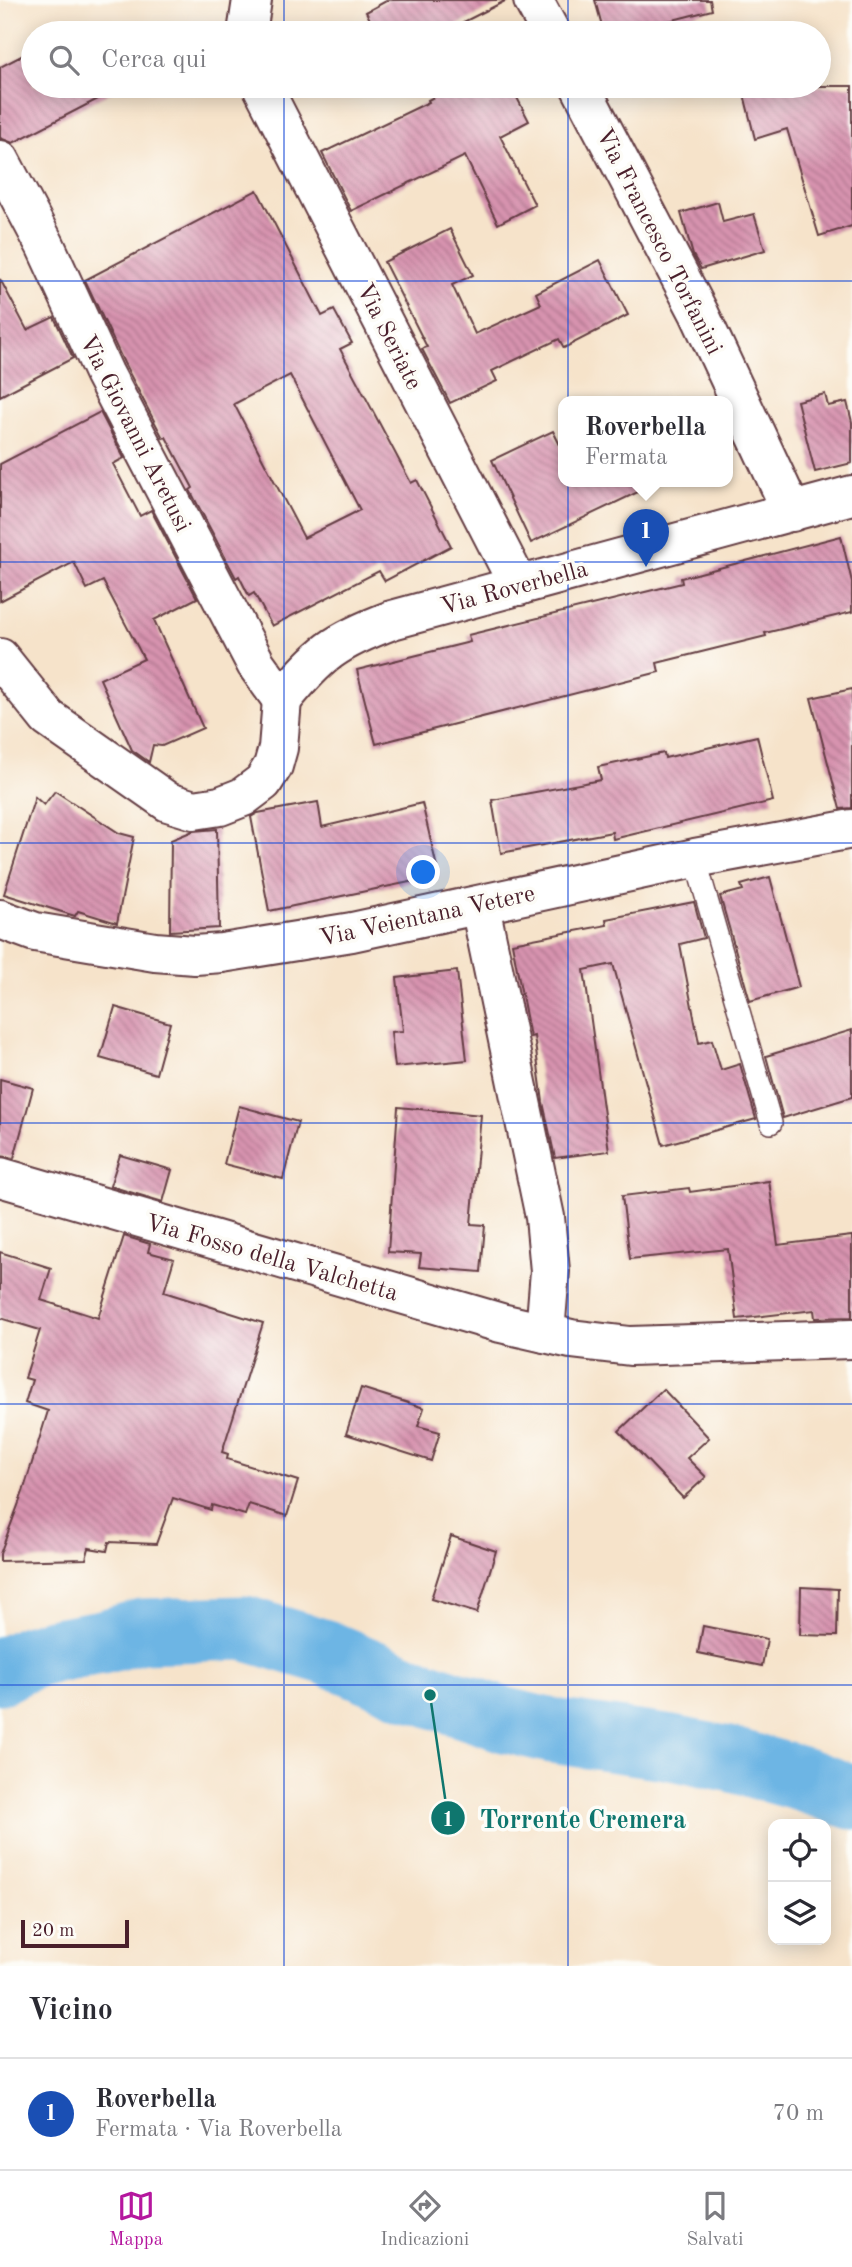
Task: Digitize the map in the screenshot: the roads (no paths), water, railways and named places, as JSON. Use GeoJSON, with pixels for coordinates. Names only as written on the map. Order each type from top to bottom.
{"type":"FeatureCollection","features":[{"type":"Feature","properties":{"kind":"street"},"geometry":{"type":"LineString","coordinates":[[249,21],[252,0]]}},
{"type":"Feature","properties":{"kind":"street"},"geometry":{"type":"LineString","coordinates":[[533,0],[544,21]]}},
{"type":"Feature","properties":{"kind":"street","name":"Via Seriate"},"geometry":{"type":"LineString","coordinates":[[268,98],[519,586]]}},
{"type":"Feature","properties":{"kind":"street","name":"Via Francesco Torfanini"},"geometry":{"type":"LineString","coordinates":[[586,98],[699,313],[792,512]]}},
{"type":"Feature","properties":{"kind":"street","name":"Via Giovanni Aretusi"},"geometry":{"type":"LineString","coordinates":[[0,160],[45,245],[110,385],[256,664],[282,700]]}},
{"type":"Feature","properties":{"kind":"street","name":"Via Roverbella"},"geometry":{"type":"LineString","coordinates":[[282,700],[306,670],[328,649],[358,633],[392,620],[852,495]]}},
{"type":"Feature","properties":{"kind":"street"},"geometry":{"type":"LineString","coordinates":[[0,659],[48,718],[168,802],[194,810],[220,806],[243,797],[262,782],[273,766],[278,748],[282,700]]}},
{"type":"Feature","properties":{"kind":"street","name":"Via Veientana Vetere"},"geometry":{"type":"LineString","coordinates":[[0,919],[55,936],[155,952],[195,955],[352,932],[695,858],[852,829]]}},
{"type":"Feature","properties":{"kind":"street"},"geometry":{"type":"LineString","coordinates":[[480,906],[545,1217],[550,1271],[545,1333]]}},
{"type":"Feature","properties":{"kind":"street","name":"Via Fosso della Valchetta"},"geometry":{"type":"LineString","coordinates":[[0,1177],[501,1323],[545,1333],[630,1346],[852,1339]]}},
{"type":"Feature","properties":{"kind":"lane"},"geometry":{"type":"LineString","coordinates":[[695,858],[771,1123]]}},
{"type":"Feature","properties":{"kind":"waterway"},"geometry":{"type":"LineString","coordinates":[[0,1672],[28,1658],[55,1650],[102,1642],[142,1631],[244,1628],[325,1652],[405,1686],[505,1720],[552,1731],[729,1759],[801,1779],[852,1797]]}},
{"type":"Feature","properties":{"kind":"place","name":"Roverbella"},"geometry":{"type":"Point","coordinates":[646,567]}},
{"type":"Feature","properties":{"kind":"place","name":"Torrente Cremera"},"geometry":{"type":"Point","coordinates":[430,1695]}}]}
